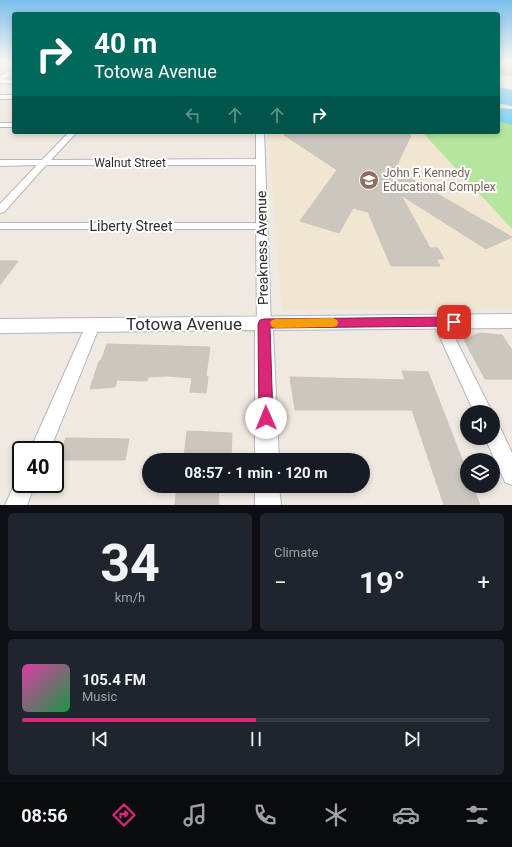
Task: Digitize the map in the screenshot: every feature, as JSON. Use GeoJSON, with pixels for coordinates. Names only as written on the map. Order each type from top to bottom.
{"type":"FeatureCollection","features":[{"type":"Feature","properties":{"kind":"street"},"geometry":{"type":"LineString","coordinates":[[0,97],[12,97]]}},
{"type":"Feature","properties":{"kind":"street"},"geometry":{"type":"LineString","coordinates":[[0,125],[12,125]]}},
{"type":"Feature","properties":{"kind":"street"},"geometry":{"type":"LineString","coordinates":[[0,210],[71,134]]}},
{"type":"Feature","properties":{"kind":"street","name":"Preakness Avenue"},"geometry":{"type":"LineString","coordinates":[[260,134],[267,453]]}},
{"type":"Feature","properties":{"kind":"street","name":"Walnut Street"},"geometry":{"type":"LineString","coordinates":[[0,164],[261,162]]}},
{"type":"Feature","properties":{"kind":"street","name":"Liberty Street"},"geometry":{"type":"LineString","coordinates":[[0,226],[262,226]]}},
{"type":"Feature","properties":{"kind":"street","name":"Totowa Avenue"},"geometry":{"type":"LineString","coordinates":[[0,326],[512,321]]}},
{"type":"Feature","properties":{"kind":"street"},"geometry":{"type":"LineString","coordinates":[[440,322],[479,405]]}},
{"type":"Feature","properties":{"kind":"street"},"geometry":{"type":"LineString","coordinates":[[44,441],[93,325]]}},
{"type":"Feature","properties":{"kind":"street"},"geometry":{"type":"LineString","coordinates":[[498,445],[512,475]]}},
{"type":"Feature","properties":{"kind":"street"},"geometry":{"type":"LineString","coordinates":[[16,505],[21,493]]}},
{"type":"Feature","properties":{"kind":"street"},"geometry":{"type":"LineString","coordinates":[[268,493],[268,505]]}},
{"type":"Feature","properties":{"kind":"shaded area","name":"John F. Kennedy Educational Complex"},"geometry":{"type":"Polygon","coordinates":[[[268,134],[424,134],[512,229],[512,309],[282,310],[268,134]]]}},
{"type":"Feature","properties":{"kind":"green space"},"geometry":{"type":"Polygon","coordinates":[[[500,118],[512,121],[512,229],[424,134],[500,134],[500,118]]]}},
{"type":"Feature","properties":{"kind":"water"},"geometry":{"type":"Polygon","coordinates":[[[500,87],[512,90],[512,106],[500,103],[500,87]]]}},
{"type":"Feature","properties":{"kind":"water"},"geometry":{"type":"Polygon","coordinates":[[[500,108],[512,109],[512,125],[500,122],[500,108]]]}},
{"type":"Feature","properties":{"kind":"building"},"geometry":{"type":"Polygon","coordinates":[[[284,135],[411,135],[396,167],[401,173],[512,237],[486,249],[401,195],[430,248],[438,248],[444,259],[436,259],[440,266],[391,266],[368,212],[353,208],[339,233],[300,221],[337,170],[284,135]]]}},
{"type":"Feature","properties":{"kind":"building"},"geometry":{"type":"Polygon","coordinates":[[[0,261],[18,261],[0,285],[0,261]]]}},
{"type":"Feature","properties":{"kind":"building"},"geometry":{"type":"Polygon","coordinates":[[[479,333],[502,335],[512,350],[512,379],[485,379],[464,340],[479,333]]]}},
{"type":"Feature","properties":{"kind":"building"},"geometry":{"type":"Polygon","coordinates":[[[107,344],[210,347],[206,375],[208,377],[206,393],[190,392],[192,378],[167,376],[148,377],[147,381],[117,380],[115,387],[90,389],[99,361],[101,361],[107,344]]]}},
{"type":"Feature","properties":{"kind":"building"},"geometry":{"type":"Polygon","coordinates":[[[402,371],[428,372],[460,454],[460,493],[476,493],[480,505],[444,505],[412,410],[295,410],[290,377],[405,380],[402,371]]]}},
{"type":"Feature","properties":{"kind":"building"},"geometry":{"type":"Polygon","coordinates":[[[187,431],[232,433],[231,453],[184,453],[187,431]]]}},
{"type":"Feature","properties":{"kind":"building"},"geometry":{"type":"Polygon","coordinates":[[[66,438],[129,439],[125,460],[64,460],[64,443],[66,438]]]}},
{"type":"Feature","properties":{"kind":"building"},"geometry":{"type":"Polygon","coordinates":[[[176,493],[218,493],[219,505],[175,505],[176,493]]]}},
{"type":"Feature","properties":{"kind":"slow traffic"},"geometry":{"type":"LineString","coordinates":[[276,323],[333,323]]}},
{"type":"Feature","properties":{"kind":"place","name":"John F. Kennedy Educational Complex"},"geometry":{"type":"Point","coordinates":[369,180]}},
{"type":"Feature","properties":{"kind":"route"},"geometry":{"type":"LineString","coordinates":[[266,418],[264,324],[454,322]]}}]}
